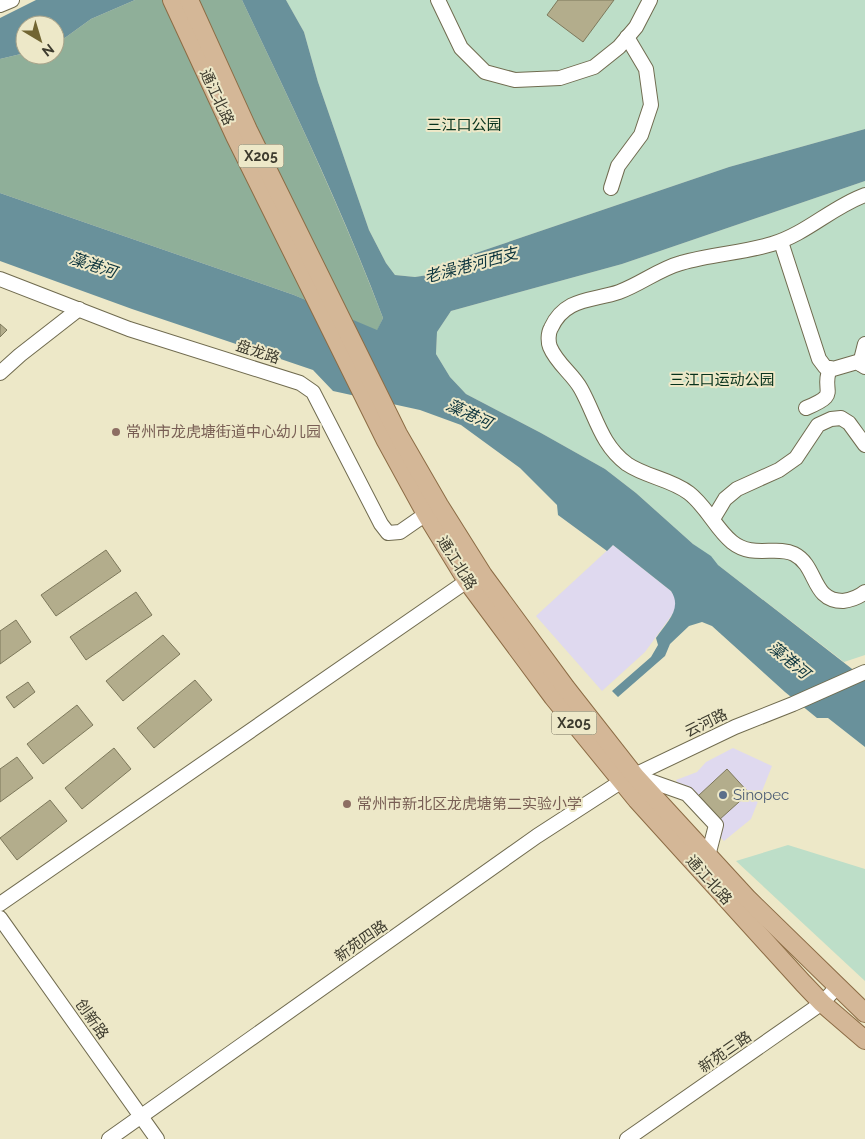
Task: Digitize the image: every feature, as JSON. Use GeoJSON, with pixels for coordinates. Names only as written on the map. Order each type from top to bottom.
{"type":"FeatureCollection","features":[{"type":"Feature","properties":{"kind":"main road","name":"通江北路"},"geometry":{"type":"LineString","coordinates":[[178,1],[235,136],[371,411],[426,514],[466,580],[553,697],[628,779],[742,917],[822,1003],[865,1040]]}},
{"type":"Feature","properties":{"kind":"main road","name":"通江北路"},"geometry":{"type":"LineString","coordinates":[[178,1],[248,130],[390,417],[439,505],[483,575],[566,688],[628,779],[865,1013]]}},
{"type":"Feature","properties":{"kind":"street"},"geometry":{"type":"LineString","coordinates":[[0,6],[12,0]]}},
{"type":"Feature","properties":{"kind":"street"},"geometry":{"type":"LineString","coordinates":[[438,0],[461,48],[485,72],[515,80],[560,78],[594,67],[619,47],[636,27],[650,0]]}},
{"type":"Feature","properties":{"kind":"street"},"geometry":{"type":"LineString","coordinates":[[611,188],[618,166],[641,135],[651,105],[646,68],[627,37]]}},
{"type":"Feature","properties":{"kind":"street"},"geometry":{"type":"LineString","coordinates":[[865,195],[851,200],[796,233],[773,244],[680,263],[658,272],[632,287],[610,295],[586,299],[568,308],[556,318],[549,330],[549,344],[554,356],[581,389],[597,426],[610,448],[627,463],[646,474],[671,483],[688,492],[703,506],[732,542],[758,552],[792,553],[806,561],[818,588],[827,597],[836,601],[850,600],[865,592]]}},
{"type":"Feature","properties":{"kind":"street"},"geometry":{"type":"LineString","coordinates":[[781,242],[819,359],[825,367],[833,369],[857,362],[862,365],[865,344]]}},
{"type":"Feature","properties":{"kind":"street","name":"盘龙路"},"geometry":{"type":"LineString","coordinates":[[0,279],[129,329],[300,383],[313,392],[380,524],[388,532],[400,532],[426,514]]}},
{"type":"Feature","properties":{"kind":"street"},"geometry":{"type":"LineString","coordinates":[[0,373],[20,355],[79,310]]}},
{"type":"Feature","properties":{"kind":"street"},"geometry":{"type":"LineString","coordinates":[[806,408],[826,398],[829,392],[827,376],[830,368]]}},
{"type":"Feature","properties":{"kind":"street"},"geometry":{"type":"LineString","coordinates":[[713,519],[725,499],[737,489],[773,474],[796,458],[818,425],[831,419],[841,418],[850,423],[865,445]]}},
{"type":"Feature","properties":{"kind":"street"},"geometry":{"type":"LineString","coordinates":[[0,904],[466,580]]}},
{"type":"Feature","properties":{"kind":"street","name":"云河路"},"geometry":{"type":"LineString","coordinates":[[628,779],[735,727],[865,672]]}},
{"type":"Feature","properties":{"kind":"street"},"geometry":{"type":"LineString","coordinates":[[628,779],[687,794],[716,824],[708,856]]}},
{"type":"Feature","properties":{"kind":"street","name":"新苑四路"},"geometry":{"type":"LineString","coordinates":[[109,1139],[529,842],[628,779]]}},
{"type":"Feature","properties":{"kind":"street","name":"创新路"},"geometry":{"type":"LineString","coordinates":[[0,918],[157,1139]]}},
{"type":"Feature","properties":{"kind":"street","name":"新苑三路"},"geometry":{"type":"LineString","coordinates":[[627,1139],[822,1003],[837,987]]}},
{"type":"Feature","properties":{"kind":"shaded area"},"geometry":{"type":"Polygon","coordinates":[[[613,545],[671,591],[675,597],[676,604],[674,612],[645,652],[602,691],[536,616],[613,545]]]}},
{"type":"Feature","properties":{"kind":"shaded area"},"geometry":{"type":"Polygon","coordinates":[[[733,748],[772,766],[751,819],[724,841],[684,800],[676,780],[697,772],[706,762],[733,748]]]}},
{"type":"Feature","properties":{"kind":"green space"},"geometry":{"type":"Polygon","coordinates":[[[135,0],[242,0],[351,238],[383,318],[377,331],[294,295],[0,193],[0,59],[15,55],[15,65],[65,65],[65,38],[91,19],[135,0]]]}},
{"type":"Feature","properties":{"kind":"green space","name":"三江口公园"},"geometry":{"type":"Polygon","coordinates":[[[286,0],[865,0],[865,129],[729,167],[464,257],[447,272],[415,277],[395,275],[386,263],[369,230],[318,82],[304,32],[286,0]]]}},
{"type":"Feature","properties":{"kind":"green space","name":"三江口运动公园"},"geometry":{"type":"Polygon","coordinates":[[[865,181],[865,655],[844,662],[718,565],[636,493],[605,469],[466,394],[450,377],[436,354],[437,332],[451,311],[622,264],[865,181]]]}},
{"type":"Feature","properties":{"kind":"green space"},"geometry":{"type":"Polygon","coordinates":[[[788,845],[865,869],[865,981],[736,861],[788,845]]]}},
{"type":"Feature","properties":{"kind":"water"},"geometry":{"type":"Polygon","coordinates":[[[36,0],[135,0],[91,19],[65,38],[65,15],[15,15],[15,55],[0,59],[0,18],[36,0]]]}},
{"type":"Feature","properties":{"kind":"water"},"geometry":{"type":"Polygon","coordinates":[[[242,0],[286,0],[304,32],[318,82],[369,230],[386,263],[395,275],[415,277],[447,272],[464,257],[729,167],[865,129],[865,181],[622,264],[451,311],[437,332],[436,354],[450,377],[466,394],[605,469],[636,493],[693,544],[711,556],[718,565],[865,679],[865,747],[828,718],[817,718],[785,692],[712,626],[702,622],[689,626],[670,644],[665,656],[618,697],[612,691],[651,657],[658,645],[656,638],[672,616],[674,610],[675,604],[671,591],[613,545],[607,551],[558,515],[557,505],[520,468],[461,425],[420,410],[333,391],[313,370],[132,309],[0,261],[0,193],[294,295],[377,330],[383,318],[351,237],[242,0]]]}},
{"type":"Feature","properties":{"kind":"building"},"geometry":{"type":"Polygon","coordinates":[[[558,0],[614,0],[583,42],[547,15],[558,0]]]}},
{"type":"Feature","properties":{"kind":"building"},"geometry":{"type":"Polygon","coordinates":[[[0,324],[7,330],[0,337],[0,324]]]}},
{"type":"Feature","properties":{"kind":"building"},"geometry":{"type":"Polygon","coordinates":[[[106,550],[121,571],[56,616],[41,595],[106,550]]]}},
{"type":"Feature","properties":{"kind":"building"},"geometry":{"type":"Polygon","coordinates":[[[136,592],[152,615],[86,660],[70,637],[136,592]]]}},
{"type":"Feature","properties":{"kind":"building"},"geometry":{"type":"Polygon","coordinates":[[[16,620],[31,642],[0,664],[0,631],[16,620]]]}},
{"type":"Feature","properties":{"kind":"building"},"geometry":{"type":"Polygon","coordinates":[[[163,635],[180,654],[123,701],[106,681],[163,635]]]}},
{"type":"Feature","properties":{"kind":"building"},"geometry":{"type":"Polygon","coordinates":[[[195,680],[212,700],[154,748],[137,728],[195,680]]]}},
{"type":"Feature","properties":{"kind":"building"},"geometry":{"type":"Polygon","coordinates":[[[28,682],[35,692],[14,708],[6,697],[28,682]]]}},
{"type":"Feature","properties":{"kind":"building"},"geometry":{"type":"Polygon","coordinates":[[[77,705],[93,725],[43,764],[27,744],[77,705]]]}},
{"type":"Feature","properties":{"kind":"building"},"geometry":{"type":"Polygon","coordinates":[[[114,748],[131,769],[82,809],[65,788],[114,748]]]}},
{"type":"Feature","properties":{"kind":"building"},"geometry":{"type":"Polygon","coordinates":[[[17,757],[33,778],[0,802],[0,769],[17,757]]]}},
{"type":"Feature","properties":{"kind":"building","name":"Sinopec"},"geometry":{"type":"Polygon","coordinates":[[[727,769],[749,793],[719,820],[698,796],[727,769]]]}},
{"type":"Feature","properties":{"kind":"building"},"geometry":{"type":"Polygon","coordinates":[[[50,800],[67,821],[17,860],[0,838],[50,800]]]}},
{"type":"Feature","properties":{"kind":"place","name":"常州市龙虎塘街道中心幼儿园"},"geometry":{"type":"Point","coordinates":[116,432]}},
{"type":"Feature","properties":{"kind":"place","name":"Sinopec"},"geometry":{"type":"Point","coordinates":[723,795]}},
{"type":"Feature","properties":{"kind":"place","name":"常州市新北区龙虎塘第二实验小学"},"geometry":{"type":"Point","coordinates":[347,804]}},
{"type":"Feature","properties":{"kind":"water label","name":"藻港河"},"geometry":{"type":"Point","coordinates":[93,265]}},
{"type":"Feature","properties":{"kind":"water label","name":"老澡港河西支"},"geometry":{"type":"Point","coordinates":[471,265]}},
{"type":"Feature","properties":{"kind":"water label","name":"藻港河"},"geometry":{"type":"Point","coordinates":[469,414]}},
{"type":"Feature","properties":{"kind":"water label","name":"藻港河"},"geometry":{"type":"Point","coordinates":[789,660]}}]}
